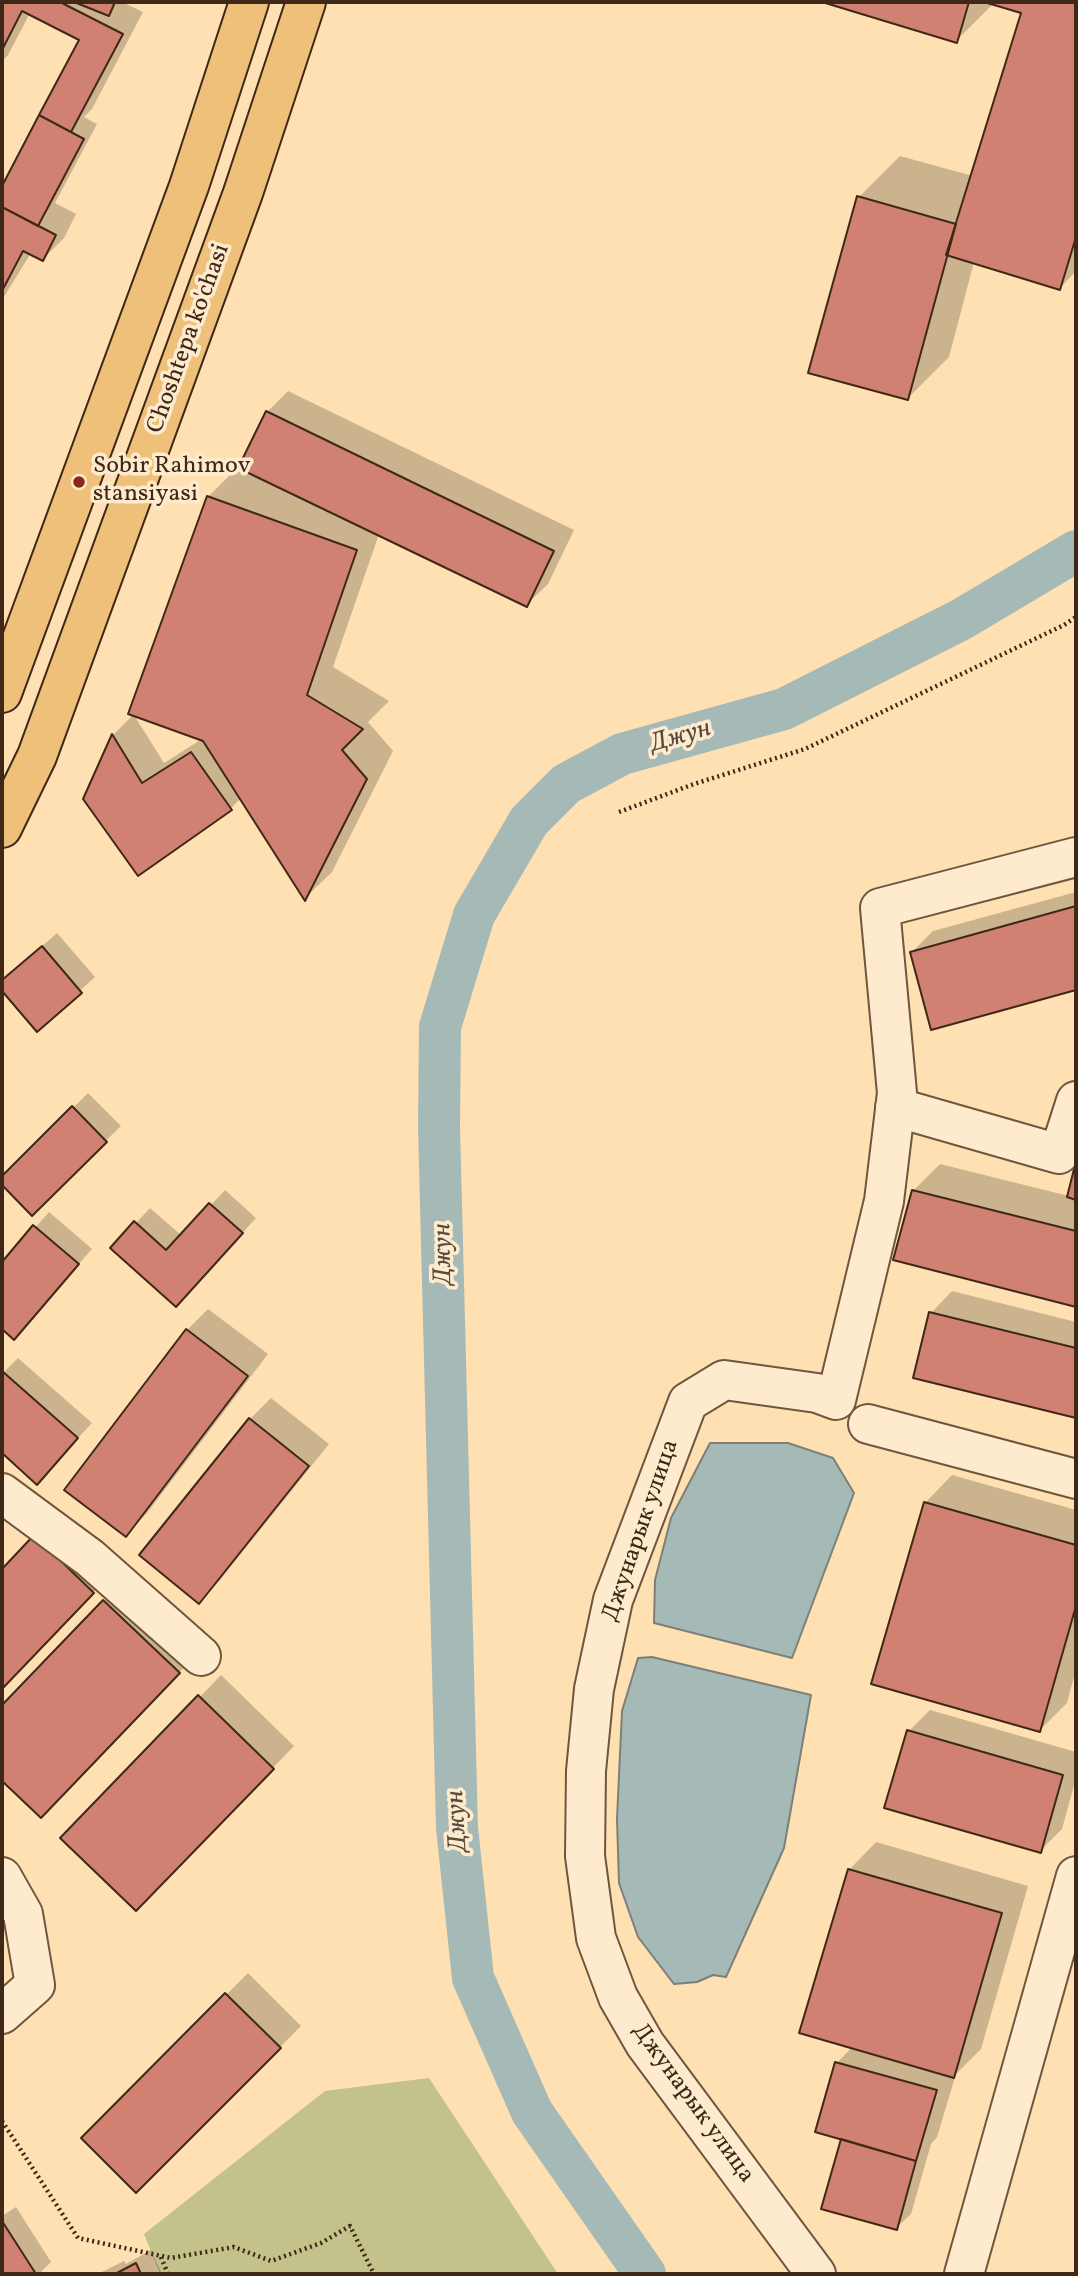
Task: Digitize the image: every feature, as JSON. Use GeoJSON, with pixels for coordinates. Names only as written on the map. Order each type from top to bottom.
{"type":"FeatureCollection","features":[{"type":"Feature","properties":{"kind":"main road"},"geometry":{"type":"LineString","coordinates":[[2,692],[189,186],[249,2]]}},
{"type":"Feature","properties":{"kind":"main road","name":"Choshtepa ko'chasi"},"geometry":{"type":"LineString","coordinates":[[2,828],[42,743],[243,193],[306,2]]}},
{"type":"Feature","properties":{"kind":"street"},"geometry":{"type":"LineString","coordinates":[[1075,860],[880,908],[897,1093],[895,1107],[1059,1154],[1076,1101]]}},
{"type":"Feature","properties":{"kind":"street","name":"Джунарык улица"},"geometry":{"type":"LineString","coordinates":[[816,2274],[645,2044],[618,1997],[596,1938],[584,1856],[586,1771],[594,1689],[613,1600],[688,1402],[724,1380],[817,1393],[836,1400],[884,1201],[895,1107]]}},
{"type":"Feature","properties":{"kind":"street"},"geometry":{"type":"LineString","coordinates":[[868,1423],[1076,1479]]}},
{"type":"Feature","properties":{"kind":"street"},"geometry":{"type":"LineString","coordinates":[[2,1493],[90,1558],[201,1656]]}},
{"type":"Feature","properties":{"kind":"street"},"geometry":{"type":"LineString","coordinates":[[964,2274],[1076,1876]]}},
{"type":"Feature","properties":{"kind":"street"},"geometry":{"type":"LineString","coordinates":[[2,1877],[23,1914],[35,1985],[2,2014]]}},
{"type":"Feature","properties":{"kind":"path"},"geometry":{"type":"LineString","coordinates":[[619,812],[694,784],[805,749],[1076,617]]}},
{"type":"Feature","properties":{"kind":"path"},"geometry":{"type":"LineString","coordinates":[[2,2121],[78,2238],[171,2258],[234,2247],[271,2261],[321,2243],[350,2226],[374,2274]]}},
{"type":"Feature","properties":{"kind":"path"},"geometry":{"type":"LineString","coordinates":[[160,2256],[168,2274]]}},
{"type":"Feature","properties":{"kind":"green space"},"geometry":{"type":"Polygon","coordinates":[[[429,2078],[558,2274],[160,2274],[144,2234],[325,2091],[429,2078]]]}},
{"type":"Feature","properties":{"kind":"shaded area"},"geometry":{"type":"Polygon","coordinates":[[[710,1443],[788,1443],[833,1458],[854,1493],[792,1658],[654,1623],[655,1580],[671,1518],[710,1443]]]}},
{"type":"Feature","properties":{"kind":"shaded area"},"geometry":{"type":"Polygon","coordinates":[[[652,1657],[811,1695],[784,1848],[726,1977],[713,1975],[697,1982],[674,1984],[638,1937],[619,1883],[617,1819],[622,1711],[638,1658],[652,1657]]]}},
{"type":"Feature","properties":{"kind":"building"},"geometry":{"type":"Polygon","coordinates":[[[2,2],[60,2],[123,34],[71,132],[39,115],[79,40],[22,11],[2,50],[2,2]]]}},
{"type":"Feature","properties":{"kind":"building"},"geometry":{"type":"Polygon","coordinates":[[[74,2],[115,2],[109,16],[74,2]]]}},
{"type":"Feature","properties":{"kind":"building"},"geometry":{"type":"Polygon","coordinates":[[[822,2],[969,2],[957,43],[822,2]]]}},
{"type":"Feature","properties":{"kind":"building"},"geometry":{"type":"Polygon","coordinates":[[[984,2],[1076,2],[1076,237],[1060,290],[946,255],[1021,13],[984,2]]]}},
{"type":"Feature","properties":{"kind":"building"},"geometry":{"type":"Polygon","coordinates":[[[39,115],[84,139],[38,226],[2,207],[2,186],[39,115]]]}},
{"type":"Feature","properties":{"kind":"building"},"geometry":{"type":"Polygon","coordinates":[[[857,196],[956,224],[908,400],[808,373],[857,196]]]}},
{"type":"Feature","properties":{"kind":"building"},"geometry":{"type":"Polygon","coordinates":[[[2,207],[56,235],[43,261],[23,251],[2,291],[2,207]]]}},
{"type":"Feature","properties":{"kind":"building"},"geometry":{"type":"Polygon","coordinates":[[[266,411],[554,551],[527,607],[238,468],[266,411]]]}},
{"type":"Feature","properties":{"kind":"building"},"geometry":{"type":"Polygon","coordinates":[[[207,496],[357,550],[307,695],[363,729],[342,750],[367,779],[305,901],[203,741],[128,714],[207,496]]]}},
{"type":"Feature","properties":{"kind":"building"},"geometry":{"type":"Polygon","coordinates":[[[112,734],[142,783],[191,752],[232,810],[138,876],[83,799],[112,734]]]}},
{"type":"Feature","properties":{"kind":"building"},"geometry":{"type":"Polygon","coordinates":[[[1076,906],[1076,990],[931,1030],[910,952],[1076,906]]]}},
{"type":"Feature","properties":{"kind":"building"},"geometry":{"type":"Polygon","coordinates":[[[42,946],[82,993],[37,1032],[2,991],[2,980],[42,946]]]}},
{"type":"Feature","properties":{"kind":"building"},"geometry":{"type":"Polygon","coordinates":[[[72,1106],[107,1142],[32,1216],[2,1185],[2,1176],[72,1106]]]}},
{"type":"Feature","properties":{"kind":"building"},"geometry":{"type":"Polygon","coordinates":[[[1076,1161],[1076,1200],[1067,1197],[1076,1161]]]}},
{"type":"Feature","properties":{"kind":"building"},"geometry":{"type":"Polygon","coordinates":[[[912,1190],[1076,1231],[1076,1307],[893,1260],[912,1190]]]}},
{"type":"Feature","properties":{"kind":"building"},"geometry":{"type":"Polygon","coordinates":[[[209,1203],[243,1233],[176,1307],[110,1248],[134,1221],[166,1250],[209,1203]]]}},
{"type":"Feature","properties":{"kind":"building"},"geometry":{"type":"Polygon","coordinates":[[[33,1225],[79,1264],[14,1340],[2,1329],[2,1262],[33,1225]]]}},
{"type":"Feature","properties":{"kind":"building"},"geometry":{"type":"Polygon","coordinates":[[[929,1312],[1076,1348],[1076,1418],[913,1378],[929,1312]]]}},
{"type":"Feature","properties":{"kind":"building"},"geometry":{"type":"Polygon","coordinates":[[[186,1329],[248,1376],[126,1537],[64,1490],[186,1329]]]}},
{"type":"Feature","properties":{"kind":"building"},"geometry":{"type":"Polygon","coordinates":[[[2,1371],[78,1438],[37,1485],[2,1453],[2,1371]]]}},
{"type":"Feature","properties":{"kind":"building"},"geometry":{"type":"Polygon","coordinates":[[[249,1418],[309,1466],[199,1604],[139,1555],[249,1418]]]}},
{"type":"Feature","properties":{"kind":"building"},"geometry":{"type":"Polygon","coordinates":[[[924,1502],[1076,1545],[1076,1606],[1040,1732],[871,1684],[924,1502]]]}},
{"type":"Feature","properties":{"kind":"building"},"geometry":{"type":"Polygon","coordinates":[[[34,1535],[94,1593],[2,1689],[2,1569],[34,1535]]]}},
{"type":"Feature","properties":{"kind":"building"},"geometry":{"type":"Polygon","coordinates":[[[103,1600],[180,1673],[41,1818],[2,1781],[2,1705],[103,1600]]]}},
{"type":"Feature","properties":{"kind":"building"},"geometry":{"type":"Polygon","coordinates":[[[198,1695],[274,1769],[136,1911],[60,1838],[198,1695]]]}},
{"type":"Feature","properties":{"kind":"building"},"geometry":{"type":"Polygon","coordinates":[[[907,1730],[1063,1775],[1041,1853],[884,1808],[907,1730]]]}},
{"type":"Feature","properties":{"kind":"building"},"geometry":{"type":"Polygon","coordinates":[[[848,1869],[1002,1913],[954,2078],[799,2033],[848,1869]]]}},
{"type":"Feature","properties":{"kind":"building"},"geometry":{"type":"Polygon","coordinates":[[[225,1993],[281,2048],[136,2193],[81,2138],[225,1993]]]}},
{"type":"Feature","properties":{"kind":"building"},"geometry":{"type":"Polygon","coordinates":[[[835,2062],[937,2090],[916,2161],[815,2132],[835,2062]]]}},
{"type":"Feature","properties":{"kind":"building"},"geometry":{"type":"Polygon","coordinates":[[[841,2139],[916,2161],[897,2230],[821,2209],[841,2139]]]}},
{"type":"Feature","properties":{"kind":"building"},"geometry":{"type":"Polygon","coordinates":[[[2,2221],[36,2274],[2,2274],[2,2221]]]}},
{"type":"Feature","properties":{"kind":"building"},"geometry":{"type":"Polygon","coordinates":[[[136,2263],[141,2274],[115,2274],[136,2263]]]}},
{"type":"Feature","properties":{"kind":"waterway","name":"Джун"},"geometry":{"type":"LineString","coordinates":[[645,2274],[532,2112],[473,1978],[457,1828],[439,1127],[440,1027],[474,915],[529,821],[566,784],[622,754],[784,709],[962,619],[1076,551]]}},
{"type":"Feature","properties":{"kind":"place","name":"Sobir Rahimov stansiyasi"},"geometry":{"type":"Point","coordinates":[79,482]}}]}
